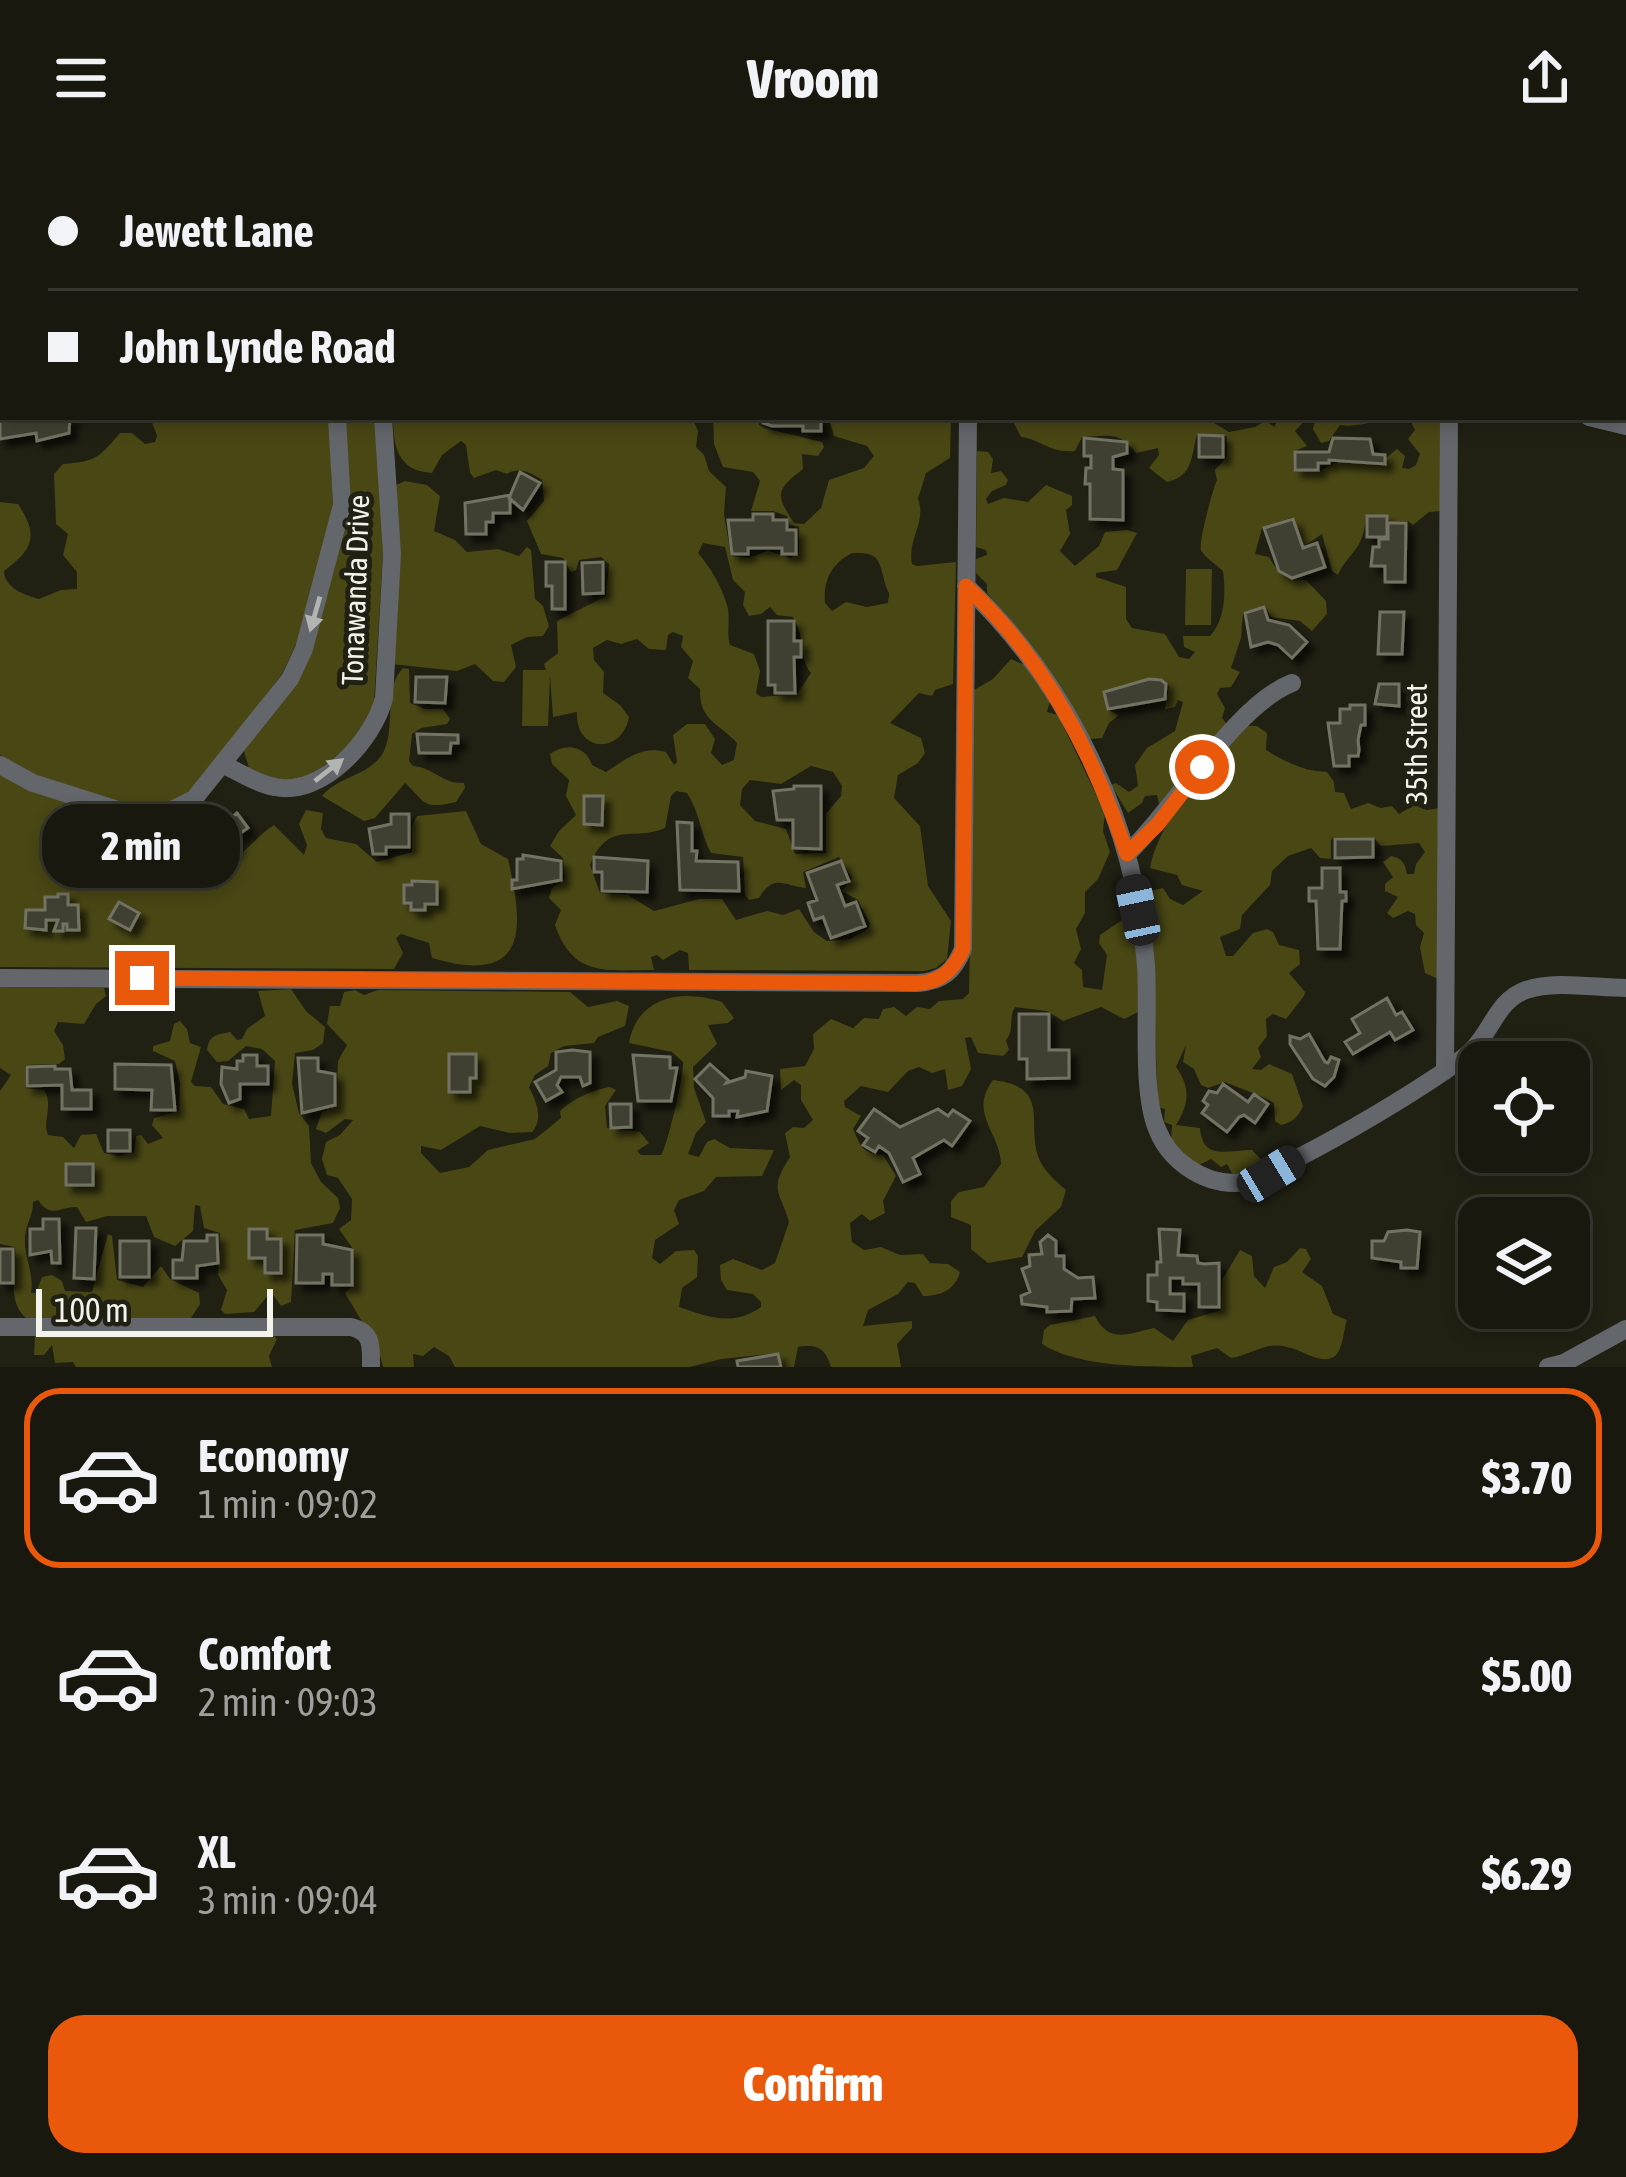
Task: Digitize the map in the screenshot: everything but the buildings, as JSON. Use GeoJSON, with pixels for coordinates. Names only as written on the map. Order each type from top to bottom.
{"type":"FeatureCollection","features":[{"type":"Feature","properties":{"kind":"street","name":"Tonawanda Drive"},"geometry":{"type":"LineString","coordinates":[[0,765],[33,783],[148,817],[176,811],[194,800],[290,679],[315,619],[342,506],[338,420]]}},
{"type":"Feature","properties":{"kind":"street","name":"Tonawanda Drive"},"geometry":{"type":"LineString","coordinates":[[222,764],[273,787],[297,788],[319,780],[367,738],[379,719],[392,554],[383,420]]}},
{"type":"Feature","properties":{"kind":"street"},"geometry":{"type":"LineString","coordinates":[[0,977],[918,983],[941,979],[956,966],[963,949],[968,420]]}},
{"type":"Feature","properties":{"kind":"street","name":"35th Street"},"geometry":{"type":"LineString","coordinates":[[1444,1071],[1449,420]]}},
{"type":"Feature","properties":{"kind":"street"},"geometry":{"type":"LineString","coordinates":[[966,586],[1011,635],[1075,729],[1104,790],[1127,854],[1145,962],[1151,1111],[1161,1139],[1188,1169],[1216,1180],[1255,1180],[1470,1053],[1504,1004],[1524,991],[1626,988]]}},
{"type":"Feature","properties":{"kind":"street"},"geometry":{"type":"LineString","coordinates":[[1127,854],[1158,824],[1232,732],[1292,683]]}},
{"type":"Feature","properties":{"kind":"street"},"geometry":{"type":"LineString","coordinates":[[0,1327],[351,1327],[370,1338],[371,1367]]}},
{"type":"Feature","properties":{"kind":"street"},"geometry":{"type":"LineString","coordinates":[[1548,1367],[1626,1329]]}},
{"type":"Feature","properties":{"kind":"shaded area"},"geometry":{"type":"Polygon","coordinates":[[[151,420],[329,420],[333,510],[301,634],[282,674],[184,796],[163,805],[140,807],[48,781],[0,755],[0,502],[18,504],[31,534],[27,549],[4,571],[12,586],[39,599],[77,589],[77,572],[63,555],[68,534],[56,524],[54,474],[63,464],[96,457],[120,433],[132,433],[145,444],[155,442],[151,420]]]}},
{"type":"Feature","properties":{"kind":"shaded area"},"geometry":{"type":"Polygon","coordinates":[[[343,420],[376,420],[383,551],[374,704],[363,727],[332,760],[297,779],[266,776],[249,768],[243,748],[297,676],[331,577],[343,420]]]}},
{"type":"Feature","properties":{"kind":"shaded area"},"geometry":{"type":"Polygon","coordinates":[[[393,420],[693,420],[696,447],[709,471],[726,487],[724,514],[731,556],[748,558],[768,551],[791,558],[799,552],[799,527],[773,511],[751,511],[760,481],[753,472],[723,467],[714,444],[713,420],[760,420],[764,428],[822,442],[818,456],[802,454],[803,469],[781,493],[794,523],[804,524],[821,508],[829,480],[864,468],[874,456],[867,446],[834,436],[829,420],[951,420],[950,458],[926,473],[911,555],[917,566],[956,562],[953,684],[935,690],[932,696],[919,693],[890,723],[921,738],[925,753],[898,775],[894,798],[920,826],[928,886],[951,921],[947,959],[924,971],[689,970],[688,953],[680,950],[663,960],[651,957],[654,970],[607,970],[582,963],[571,954],[555,925],[561,910],[549,898],[552,888],[565,879],[563,858],[550,846],[576,815],[566,796],[569,780],[552,764],[550,754],[575,748],[606,772],[634,755],[657,750],[666,752],[674,765],[673,735],[687,724],[705,724],[715,739],[711,753],[722,765],[734,760],[737,743],[707,715],[700,689],[688,678],[693,661],[681,647],[683,636],[673,632],[666,650],[649,649],[637,639],[621,644],[607,640],[593,648],[594,660],[604,672],[603,693],[629,717],[618,738],[609,743],[591,742],[578,726],[577,712],[553,717],[550,676],[548,726],[522,726],[523,670],[546,670],[544,664],[558,653],[557,621],[606,596],[609,564],[601,557],[579,560],[571,572],[563,558],[541,554],[527,521],[544,501],[538,477],[496,470],[474,478],[461,441],[442,455],[432,473],[412,468],[396,447],[393,420]],[[703,543],[698,553],[725,598],[730,645],[754,654],[760,671],[756,693],[761,697],[797,694],[811,673],[793,617],[777,615],[770,607],[749,616],[743,605],[745,592],[733,580],[725,547],[703,543]],[[852,553],[830,574],[825,603],[832,611],[846,602],[867,607],[888,603],[876,559],[852,553]],[[811,766],[781,784],[750,780],[742,789],[740,805],[755,821],[786,829],[795,854],[826,853],[826,814],[841,796],[842,786],[833,772],[811,766]],[[676,791],[665,828],[614,837],[597,851],[590,865],[600,893],[628,895],[654,911],[699,899],[722,899],[736,920],[799,909],[814,932],[827,941],[850,939],[868,929],[858,900],[842,891],[852,878],[839,857],[803,872],[806,888],[775,883],[759,898],[749,900],[743,857],[711,853],[687,793],[676,791]]]}},
{"type":"Feature","properties":{"kind":"shaded area"},"geometry":{"type":"Polygon","coordinates":[[[1012,420],[1209,420],[1229,432],[1265,421],[1275,427],[1276,420],[1305,420],[1295,431],[1307,446],[1294,451],[1293,470],[1318,472],[1339,461],[1385,466],[1386,458],[1397,449],[1405,456],[1402,468],[1409,469],[1420,454],[1408,439],[1415,430],[1410,420],[1442,420],[1442,511],[1429,512],[1413,525],[1389,522],[1387,515],[1366,515],[1359,544],[1338,575],[1332,571],[1322,534],[1303,547],[1293,517],[1262,528],[1255,554],[1269,557],[1288,577],[1306,580],[1326,601],[1327,614],[1312,631],[1300,621],[1271,617],[1265,605],[1243,612],[1231,668],[1240,672],[1231,687],[1220,688],[1217,694],[1229,727],[1160,809],[1157,795],[1145,796],[1128,813],[1111,785],[1116,783],[1129,792],[1138,786],[1135,765],[1147,748],[1175,731],[1183,702],[1178,700],[1175,707],[1165,709],[1169,686],[1159,678],[1104,691],[1107,710],[1119,715],[1102,738],[1090,739],[1037,654],[976,573],[976,559],[987,555],[976,547],[977,451],[988,452],[993,459],[991,473],[1001,471],[1008,480],[992,491],[988,504],[1004,498],[1028,502],[1046,485],[1072,496],[1066,510],[1070,534],[1060,551],[1075,566],[1099,546],[1105,532],[1137,533],[1117,570],[1096,573],[1096,577],[1126,587],[1126,619],[1132,628],[1165,634],[1179,657],[1189,659],[1195,652],[1184,647],[1183,636],[1210,636],[1223,606],[1223,571],[1201,546],[1217,480],[1215,470],[1227,457],[1227,436],[1197,435],[1187,470],[1167,482],[1149,468],[1159,455],[1158,448],[1136,453],[1119,438],[1107,436],[1082,437],[1075,451],[1058,450],[1021,437],[1012,420]]]}},
{"type":"Feature","properties":{"kind":"shaded area"},"geometry":{"type":"Polygon","coordinates":[[[1315,420],[1386,420],[1340,425],[1329,441],[1321,443],[1313,429],[1315,420]]]}},
{"type":"Feature","properties":{"kind":"shaded area"},"geometry":{"type":"Polygon","coordinates":[[[405,481],[427,485],[440,496],[434,531],[455,540],[467,552],[498,549],[519,556],[527,547],[531,550],[535,599],[543,606],[549,626],[543,636],[511,645],[516,667],[504,682],[493,681],[475,664],[457,671],[391,664],[396,485],[405,481]]]}},
{"type":"Feature","properties":{"kind":"shaded area"},"geometry":{"type":"Polygon","coordinates":[[[1186,569],[1212,569],[1211,625],[1185,625],[1186,569]]]}},
{"type":"Feature","properties":{"kind":"shaded area"},"geometry":{"type":"Polygon","coordinates":[[[1011,659],[1025,665],[1050,701],[1047,712],[1058,715],[1105,813],[1103,831],[1110,852],[1098,879],[1085,892],[1085,913],[1076,929],[1081,949],[1074,963],[1082,970],[1083,987],[1102,990],[1107,955],[1100,935],[1122,920],[1128,922],[1136,945],[1140,1011],[1124,1019],[1101,1007],[1063,1021],[1047,1011],[1015,1007],[1006,1040],[1009,1050],[1003,1056],[978,1053],[971,1037],[965,1038],[971,1069],[962,1086],[948,1090],[945,1069],[932,1073],[919,1067],[908,1071],[888,1092],[861,1086],[844,1101],[845,1107],[861,1116],[853,1129],[860,1144],[883,1155],[896,1176],[883,1201],[885,1213],[870,1221],[862,1214],[850,1223],[852,1242],[864,1250],[881,1247],[900,1255],[923,1254],[930,1263],[948,1264],[960,1272],[951,1288],[941,1293],[923,1296],[915,1283],[908,1282],[898,1294],[868,1310],[863,1326],[912,1321],[912,1328],[897,1344],[901,1367],[831,1367],[823,1352],[810,1346],[798,1347],[794,1367],[783,1367],[779,1353],[689,1367],[455,1367],[449,1356],[434,1347],[423,1356],[413,1354],[414,1367],[383,1367],[374,1332],[345,1293],[353,1286],[353,1249],[339,1229],[351,1220],[352,1199],[338,1178],[327,1175],[322,1159],[326,1142],[353,1120],[345,1119],[326,1133],[316,1129],[322,1112],[336,1106],[338,1061],[347,1045],[327,1024],[330,1006],[340,1006],[344,992],[355,990],[364,995],[378,990],[570,992],[588,1007],[617,1001],[629,1006],[625,1026],[594,1043],[564,1046],[551,1053],[548,1066],[535,1075],[529,1087],[538,1115],[532,1132],[480,1126],[441,1150],[421,1146],[421,1153],[440,1173],[469,1167],[488,1150],[535,1139],[561,1118],[560,1111],[570,1103],[610,1087],[616,1090],[605,1106],[607,1128],[640,1132],[649,1143],[637,1151],[661,1155],[683,1062],[672,1052],[629,1043],[634,1027],[641,1015],[663,1000],[691,996],[722,1002],[734,1018],[708,1025],[717,1044],[693,1067],[694,1088],[706,1122],[688,1154],[699,1157],[714,1139],[730,1148],[774,1150],[762,1176],[716,1177],[704,1191],[679,1200],[674,1210],[679,1224],[655,1240],[652,1258],[660,1264],[676,1251],[694,1250],[698,1256],[697,1277],[682,1288],[679,1307],[721,1318],[751,1313],[761,1302],[753,1294],[727,1290],[720,1265],[733,1259],[762,1270],[775,1263],[789,1222],[778,1190],[790,1157],[785,1133],[813,1120],[801,1100],[801,1085],[794,1080],[781,1090],[780,1069],[805,1066],[814,1049],[813,1034],[831,1019],[853,1028],[864,1018],[879,1019],[883,1009],[894,1007],[906,1016],[917,1007],[930,1009],[939,1001],[963,999],[969,993],[974,690],[993,679],[1011,659]]]}},
{"type":"Feature","properties":{"kind":"shaded area"},"geometry":{"type":"Polygon","coordinates":[[[403,668],[409,669],[410,703],[443,709],[450,719],[412,734],[409,761],[464,783],[465,788],[456,802],[436,805],[425,803],[405,783],[375,818],[364,821],[322,796],[371,766],[384,751],[393,686],[403,668]]]}},
{"type":"Feature","properties":{"kind":"shaded area"},"geometry":{"type":"Polygon","coordinates":[[[1247,726],[1267,733],[1266,750],[1302,768],[1327,772],[1335,792],[1344,793],[1351,809],[1368,803],[1392,806],[1399,814],[1414,805],[1440,808],[1438,979],[1425,973],[1420,947],[1424,933],[1416,925],[1415,914],[1408,911],[1393,918],[1387,913],[1398,897],[1385,891],[1393,877],[1383,862],[1395,857],[1407,874],[1414,874],[1425,852],[1419,843],[1381,846],[1374,838],[1334,837],[1331,859],[1320,858],[1311,848],[1288,856],[1272,871],[1270,885],[1242,915],[1240,929],[1220,937],[1226,956],[1233,956],[1253,933],[1267,929],[1279,945],[1299,950],[1300,964],[1289,973],[1304,996],[1286,1019],[1273,1014],[1266,1019],[1267,1036],[1252,1069],[1269,1064],[1292,1074],[1303,1106],[1292,1121],[1281,1125],[1275,1121],[1274,1103],[1268,1100],[1225,1082],[1208,1088],[1201,1085],[1194,1069],[1183,1062],[1186,1045],[1176,1067],[1186,1096],[1176,1125],[1200,1128],[1211,1149],[1252,1150],[1266,1164],[1233,1175],[1227,1164],[1221,1167],[1211,1159],[1197,1166],[1171,1140],[1172,1125],[1164,1122],[1165,1109],[1158,1107],[1150,891],[1163,888],[1170,899],[1183,905],[1203,891],[1182,885],[1177,875],[1150,868],[1176,810],[1247,726]]]}},
{"type":"Feature","properties":{"kind":"shaded area"},"geometry":{"type":"Polygon","coordinates":[[[0,770],[141,820],[155,841],[172,839],[184,858],[201,858],[205,869],[226,865],[274,825],[304,855],[307,845],[299,824],[306,810],[323,813],[321,829],[326,838],[356,844],[377,862],[412,852],[417,816],[466,811],[481,844],[508,859],[517,909],[512,946],[502,958],[463,965],[432,958],[429,943],[401,934],[396,938],[403,953],[394,969],[0,967],[0,770]]]}},
{"type":"Feature","properties":{"kind":"shaded area"},"geometry":{"type":"Polygon","coordinates":[[[0,987],[104,988],[106,996],[84,1024],[58,1022],[54,1031],[65,1059],[59,1064],[25,1065],[25,1088],[44,1090],[48,1135],[63,1137],[74,1148],[81,1135],[96,1134],[104,1153],[119,1156],[134,1152],[136,1136],[141,1135],[148,1144],[163,1138],[152,1125],[154,1118],[179,1111],[175,1061],[153,1051],[153,1046],[170,1041],[174,1024],[180,1021],[190,1043],[201,1047],[191,1082],[211,1087],[223,1104],[244,1109],[249,1119],[271,1116],[275,1061],[262,1049],[246,1046],[228,1061],[217,1062],[207,1050],[217,1035],[230,1032],[242,1039],[265,1016],[258,991],[291,989],[325,1027],[323,1043],[295,1053],[292,1084],[299,1113],[309,1126],[311,1163],[321,1182],[338,1198],[340,1208],[333,1223],[295,1230],[291,1302],[281,1306],[271,1292],[254,1312],[225,1314],[221,1310],[227,1290],[218,1275],[220,1233],[204,1228],[200,1206],[195,1205],[193,1231],[175,1246],[154,1237],[146,1216],[107,1216],[86,1222],[77,1207],[51,1211],[38,1200],[33,1202],[25,1239],[31,1293],[36,1293],[42,1277],[52,1275],[62,1281],[65,1291],[92,1292],[108,1234],[117,1280],[143,1287],[161,1266],[170,1279],[199,1293],[200,1304],[191,1318],[26,1318],[14,1295],[15,1247],[0,1244],[0,1091],[11,1075],[0,1068],[0,987]]]}},
{"type":"Feature","properties":{"kind":"shaded area"},"geometry":{"type":"Polygon","coordinates":[[[993,1080],[1012,1084],[1030,1099],[1040,1161],[1066,1190],[1061,1207],[1035,1231],[1022,1257],[988,1263],[971,1249],[971,1225],[951,1217],[951,1201],[959,1192],[984,1187],[1001,1164],[984,1113],[993,1080]]]}},
{"type":"Feature","properties":{"kind":"shaded area"},"geometry":{"type":"Polygon","coordinates":[[[1300,1248],[1311,1259],[1302,1272],[1322,1286],[1333,1314],[1347,1320],[1340,1349],[1329,1359],[1272,1346],[1231,1358],[1217,1348],[1191,1356],[1193,1367],[1134,1366],[1073,1357],[1042,1344],[1050,1325],[1095,1316],[1113,1334],[1154,1328],[1173,1341],[1188,1320],[1221,1310],[1222,1280],[1240,1250],[1252,1256],[1254,1276],[1265,1288],[1274,1267],[1287,1262],[1300,1248]]]}},
{"type":"Feature","properties":{"kind":"shaded area"},"geometry":{"type":"Polygon","coordinates":[[[35,1335],[277,1339],[269,1356],[272,1367],[76,1367],[73,1362],[55,1363],[52,1345],[44,1355],[34,1355],[35,1335]]]}},
{"type":"Feature","properties":{"kind":"route"},"geometry":{"type":"LineString","coordinates":[[142,978],[878,983],[941,979],[956,966],[963,949],[966,586],[994,613],[1052,690],[1087,748],[1127,854],[1158,824],[1202,767]]}}]}
